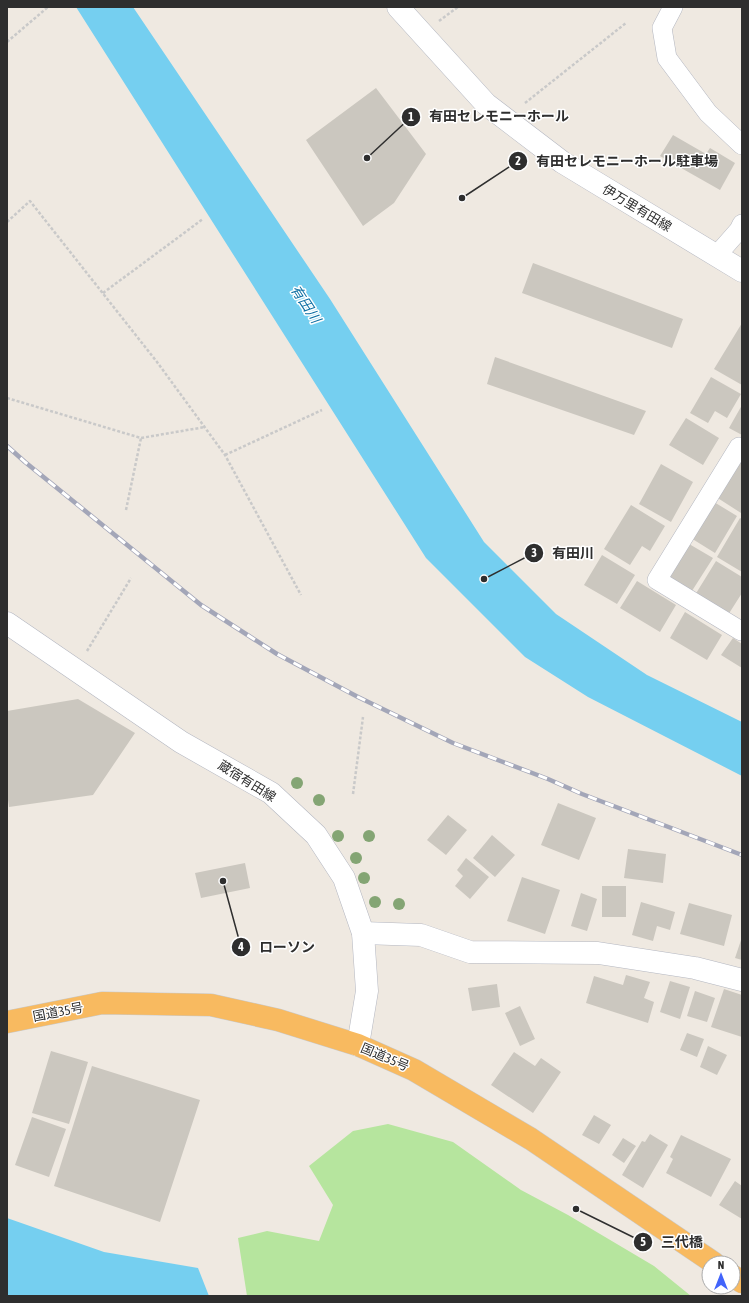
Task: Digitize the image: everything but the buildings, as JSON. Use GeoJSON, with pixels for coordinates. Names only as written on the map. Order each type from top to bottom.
{"type":"FeatureCollection","features":[{"type":"Feature","properties":{"kind":"highway","name":"国道35号"},"geometry":{"type":"LineString","coordinates":[[7,1022],[102,1003],[211,1005],[278,1020],[358,1045],[414,1070],[531,1139],[702,1255]]}},
{"type":"Feature","properties":{"kind":"main road","name":"伊万里有田線"},"geometry":{"type":"LineString","coordinates":[[398,7],[486,104],[562,162],[742,271]]}},
{"type":"Feature","properties":{"kind":"main road","name":"蔵宿有田線"},"geometry":{"type":"LineString","coordinates":[[7,623],[180,742],[271,793],[316,835],[344,878],[363,933],[367,991],[358,1045]]}},
{"type":"Feature","properties":{"kind":"main road"},"geometry":{"type":"LineString","coordinates":[[363,933],[421,935],[470,952],[598,953],[695,968],[742,980]]}},
{"type":"Feature","properties":{"kind":"street"},"geometry":{"type":"LineString","coordinates":[[673,7],[662,28],[667,58],[708,113],[742,146]]}},
{"type":"Feature","properties":{"kind":"street"},"geometry":{"type":"LineString","coordinates":[[716,255],[742,224]]}},
{"type":"Feature","properties":{"kind":"street"},"geometry":{"type":"LineString","coordinates":[[742,450],[738,447],[657,580],[741,631],[742,630]]}},
{"type":"Feature","properties":{"kind":"path"},"geometry":{"type":"LineString","coordinates":[[7,42],[48,7]]}},
{"type":"Feature","properties":{"kind":"path"},"geometry":{"type":"LineString","coordinates":[[439,21],[458,7]]}},
{"type":"Feature","properties":{"kind":"path"},"geometry":{"type":"LineString","coordinates":[[525,103],[626,23]]}},
{"type":"Feature","properties":{"kind":"path"},"geometry":{"type":"LineString","coordinates":[[7,222],[30,202],[103,293],[157,362],[225,455],[301,595]]}},
{"type":"Feature","properties":{"kind":"path"},"geometry":{"type":"LineString","coordinates":[[103,293],[203,218]]}},
{"type":"Feature","properties":{"kind":"path"},"geometry":{"type":"LineString","coordinates":[[7,398],[141,438],[205,427]]}},
{"type":"Feature","properties":{"kind":"path"},"geometry":{"type":"LineString","coordinates":[[225,455],[322,410]]}},
{"type":"Feature","properties":{"kind":"path"},"geometry":{"type":"LineString","coordinates":[[126,510],[141,438]]}},
{"type":"Feature","properties":{"kind":"path"},"geometry":{"type":"LineString","coordinates":[[84,656],[131,578]]}},
{"type":"Feature","properties":{"kind":"path"},"geometry":{"type":"LineString","coordinates":[[353,794],[363,716]]}},
{"type":"Feature","properties":{"kind":"green space"},"geometry":{"type":"Polygon","coordinates":[[[388,1124],[453,1142],[521,1190],[568,1215],[654,1266],[691,1296],[247,1296],[238,1238],[267,1231],[319,1241],[333,1205],[309,1166],[353,1131],[388,1124]]]}},
{"type":"Feature","properties":{"kind":"water"},"geometry":{"type":"Polygon","coordinates":[[[76,7],[133,7],[330,299],[484,542],[556,614],[647,675],[742,722],[742,776],[588,697],[525,657],[426,558],[76,7]]]}},
{"type":"Feature","properties":{"kind":"water"},"geometry":{"type":"Polygon","coordinates":[[[7,1218],[104,1252],[198,1268],[209,1296],[7,1296],[7,1218]]]}},
{"type":"Feature","properties":{"kind":"railway"},"geometry":{"type":"LineString","coordinates":[[7,446],[201,605],[277,654],[358,697],[453,743],[742,855]]}},
{"type":"Feature","properties":{"kind":"place","name":"有田セレモニーホール"},"geometry":{"type":"Point","coordinates":[367,158]}},
{"type":"Feature","properties":{"kind":"place","name":"有田セレモニーホール駐車場"},"geometry":{"type":"Point","coordinates":[462,198]}},
{"type":"Feature","properties":{"kind":"place","name":"有田川"},"geometry":{"type":"Point","coordinates":[484,579]}},
{"type":"Feature","properties":{"kind":"place","name":"ローソン"},"geometry":{"type":"Point","coordinates":[223,881]}},
{"type":"Feature","properties":{"kind":"place","name":"三代橋"},"geometry":{"type":"Point","coordinates":[576,1209]}}]}
